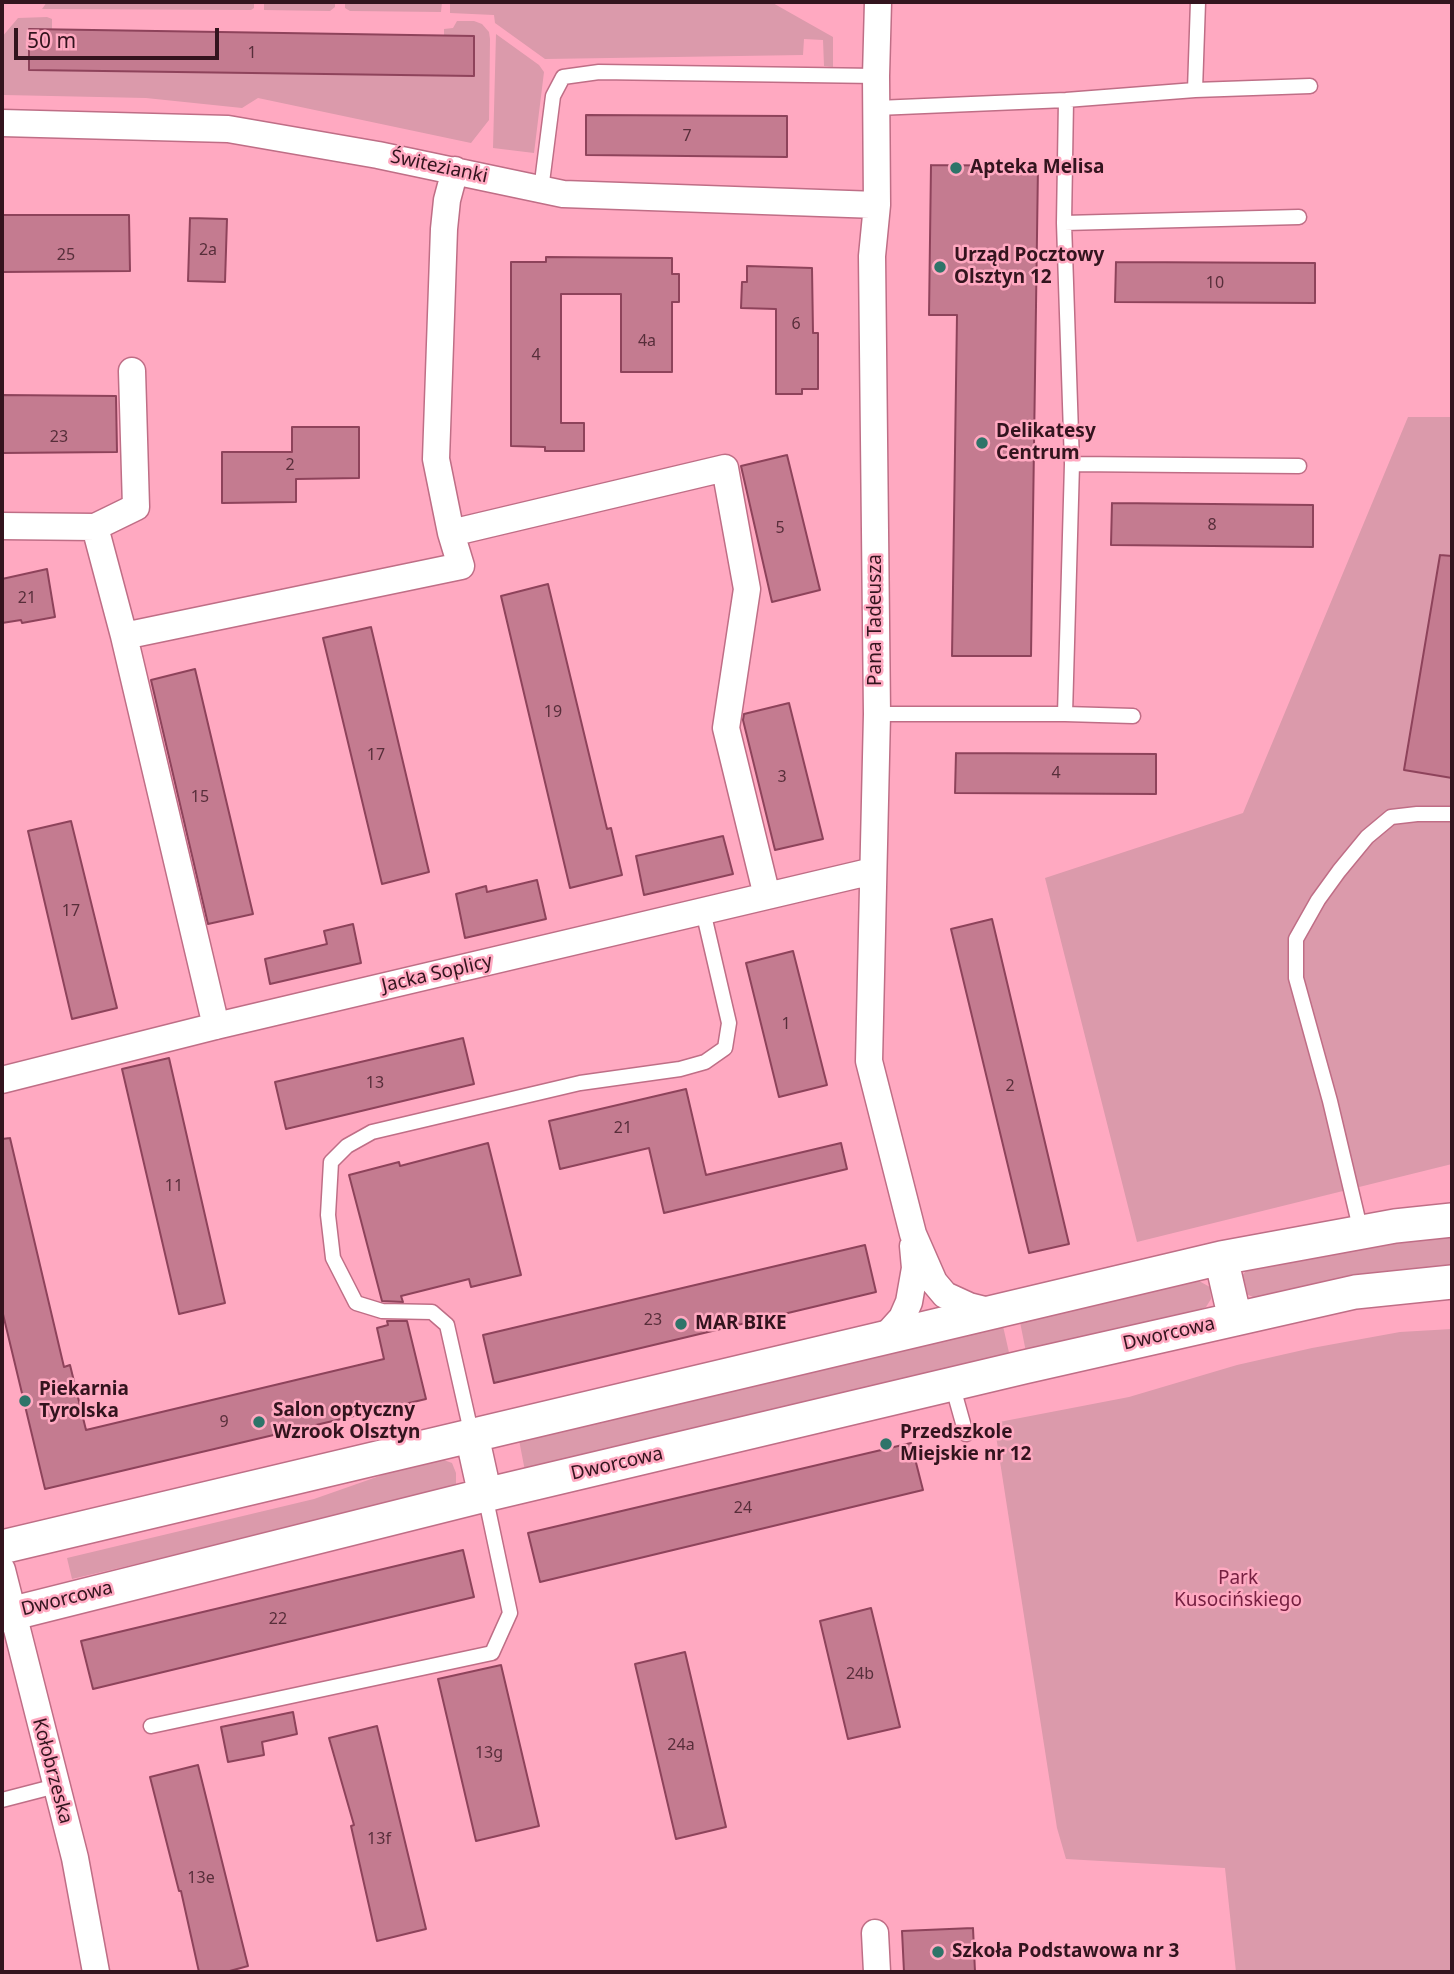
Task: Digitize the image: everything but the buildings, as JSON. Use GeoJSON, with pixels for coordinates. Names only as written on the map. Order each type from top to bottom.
{"type":"FeatureCollection","features":[{"type":"Feature","properties":{"kind":"street","name":"Pana Tadeusza"},"geometry":{"type":"LineString","coordinates":[[878,2],[877,205],[872,256],[877,713],[869,1061],[913,1234],[934,1282],[946,1295],[969,1306],[993,1312]]}},
{"type":"Feature","properties":{"kind":"street","name":"Świtezianki"},"geometry":{"type":"LineString","coordinates":[[2,123],[228,130],[455,170],[563,194],[877,205]]}},
{"type":"Feature","properties":{"kind":"street"},"geometry":{"type":"LineString","coordinates":[[124,636],[461,566],[451,533],[436,459],[443,229],[455,170]]}},
{"type":"Feature","properties":{"kind":"street"},"geometry":{"type":"LineString","coordinates":[[2,526],[95,527],[136,507],[132,371]]}},
{"type":"Feature","properties":{"kind":"street"},"geometry":{"type":"LineString","coordinates":[[451,533],[725,468],[747,589],[726,728],[767,896]]}},
{"type":"Feature","properties":{"kind":"street"},"geometry":{"type":"LineString","coordinates":[[95,527],[124,636],[216,1026]]}},
{"type":"Feature","properties":{"kind":"street","name":"Jacka Soplicy"},"geometry":{"type":"LineString","coordinates":[[2,1080],[216,1026],[873,871]]}},
{"type":"Feature","properties":{"kind":"street"},"geometry":{"type":"LineString","coordinates":[[2,1547],[1221,1258],[1361,1232],[1452,1220]]}},
{"type":"Feature","properties":{"kind":"street","name":"Pana Tadeusza"},"geometry":{"type":"LineString","coordinates":[[884,1338],[902,1318],[909,1302],[915,1268],[913,1234]]}},
{"type":"Feature","properties":{"kind":"street","name":"Dworcowa"},"geometry":{"type":"LineString","coordinates":[[1221,1258],[1235,1319]]}},
{"type":"Feature","properties":{"kind":"street","name":"Dworcowa"},"geometry":{"type":"LineString","coordinates":[[7,1614],[485,1495],[952,1384],[1355,1292],[1452,1282]]}},
{"type":"Feature","properties":{"kind":"street"},"geometry":{"type":"LineString","coordinates":[[472,1436],[485,1495]]}},
{"type":"Feature","properties":{"kind":"street","name":"Kołobrzeska"},"geometry":{"type":"LineString","coordinates":[[2,1570],[7,1614],[75,1858],[96,1972]]}},
{"type":"Feature","properties":{"kind":"street"},"geometry":{"type":"LineString","coordinates":[[875,1933],[877,1972]]}},
{"type":"Feature","properties":{"kind":"lane"},"geometry":{"type":"LineString","coordinates":[[1195,90],[1198,2]]}},
{"type":"Feature","properties":{"kind":"lane"},"geometry":{"type":"LineString","coordinates":[[541,190],[553,96],[563,77],[599,72],[876,76]]}},
{"type":"Feature","properties":{"kind":"lane"},"geometry":{"type":"LineString","coordinates":[[877,108],[1310,86]]}},
{"type":"Feature","properties":{"kind":"lane"},"geometry":{"type":"LineString","coordinates":[[1065,714],[1072,464],[1064,223],[1066,100]]}},
{"type":"Feature","properties":{"kind":"lane"},"geometry":{"type":"LineString","coordinates":[[1064,223],[1299,217]]}},
{"type":"Feature","properties":{"kind":"lane"},"geometry":{"type":"LineString","coordinates":[[1072,464],[1298,466]]}},
{"type":"Feature","properties":{"kind":"lane"},"geometry":{"type":"LineString","coordinates":[[877,713],[1133,716]]}},
{"type":"Feature","properties":{"kind":"lane"},"geometry":{"type":"LineString","coordinates":[[1361,1232],[1331,1101],[1296,978],[1296,939],[1318,900],[1339,871],[1367,837],[1391,817],[1452,814]]}},
{"type":"Feature","properties":{"kind":"lane"},"geometry":{"type":"LineString","coordinates":[[472,1436],[447,1325],[432,1312],[382,1311],[356,1303],[333,1258],[328,1215],[331,1162],[347,1146],[372,1132],[580,1083],[680,1069],[705,1062],[725,1048],[729,1023],[703,911]]}},
{"type":"Feature","properties":{"kind":"lane"},"geometry":{"type":"LineString","coordinates":[[952,1384],[966,1434]]}},
{"type":"Feature","properties":{"kind":"lane"},"geometry":{"type":"LineString","coordinates":[[151,1726],[492,1653],[510,1613],[485,1495]]}},
{"type":"Feature","properties":{"kind":"lane"},"geometry":{"type":"LineString","coordinates":[[2,1800],[56,1786]]}},
{"type":"Feature","properties":{"kind":"green space"},"geometry":{"type":"Polygon","coordinates":[[[47,2],[254,2],[254,8],[42,9],[47,2]]]}},
{"type":"Feature","properties":{"kind":"green space"},"geometry":{"type":"Polygon","coordinates":[[[264,2],[335,2],[335,7],[330,11],[264,10],[264,2]]]}},
{"type":"Feature","properties":{"kind":"green space"},"geometry":{"type":"Polygon","coordinates":[[[345,2],[442,2],[441,12],[350,11],[345,8],[345,2]]]}},
{"type":"Feature","properties":{"kind":"green space"},"geometry":{"type":"Polygon","coordinates":[[[450,2],[771,2],[833,37],[833,67],[824,66],[823,40],[804,39],[803,55],[545,59],[495,23],[494,15],[450,13],[450,2]]]}},
{"type":"Feature","properties":{"kind":"green space"},"geometry":{"type":"Polygon","coordinates":[[[18,18],[52,19],[52,30],[29,30],[29,70],[474,76],[474,36],[444,35],[444,29],[453,28],[457,21],[474,21],[482,24],[489,32],[489,120],[471,143],[258,98],[242,108],[146,98],[4,95],[2,37],[18,18]]]}},
{"type":"Feature","properties":{"kind":"green space"},"geometry":{"type":"Polygon","coordinates":[[[496,34],[539,65],[544,72],[534,153],[493,148],[496,34]]]}},
{"type":"Feature","properties":{"kind":"green space"},"geometry":{"type":"Polygon","coordinates":[[[1408,417],[1452,417],[1452,1164],[1137,1242],[1045,878],[1243,813],[1408,417]]]}},
{"type":"Feature","properties":{"kind":"green space"},"geometry":{"type":"Polygon","coordinates":[[[1452,1236],[1452,1268],[1270,1296],[1253,1297],[1246,1294],[1241,1284],[1241,1277],[1249,1267],[1367,1244],[1452,1236]]]}},
{"type":"Feature","properties":{"kind":"green space"},"geometry":{"type":"Polygon","coordinates":[[[1199,1281],[1210,1287],[1211,1299],[1206,1307],[1026,1352],[1020,1322],[1181,1282],[1199,1281]]]}},
{"type":"Feature","properties":{"kind":"green space"},"geometry":{"type":"Polygon","coordinates":[[[1003,1326],[1010,1357],[525,1471],[519,1440],[1003,1326]]]}},
{"type":"Feature","properties":{"kind":"green space","name":"Park Kusocińskiego"},"geometry":{"type":"Polygon","coordinates":[[[1452,1329],[1452,1972],[1236,1972],[1225,1868],[1066,1859],[1057,1828],[994,1423],[1129,1397],[1237,1365],[1312,1348],[1400,1332],[1452,1329]]]}},
{"type":"Feature","properties":{"kind":"green space"},"geometry":{"type":"Polygon","coordinates":[[[441,1459],[452,1463],[456,1473],[456,1484],[444,1492],[72,1579],[67,1558],[314,1499],[391,1472],[441,1459]]]}},
{"type":"Feature","properties":{"kind":"place","name":"Apteka Melisa"},"geometry":{"type":"Point","coordinates":[956,168]}},
{"type":"Feature","properties":{"kind":"place","name":"Urząd Pocztowy Olsztyn 12"},"geometry":{"type":"Point","coordinates":[940,267]}},
{"type":"Feature","properties":{"kind":"place","name":"Delikatesy Centrum"},"geometry":{"type":"Point","coordinates":[982,443]}},
{"type":"Feature","properties":{"kind":"place","name":"MAR BIKE"},"geometry":{"type":"Point","coordinates":[681,1324]}},
{"type":"Feature","properties":{"kind":"place","name":"Piekarnia Tyrolska"},"geometry":{"type":"Point","coordinates":[25,1401]}},
{"type":"Feature","properties":{"kind":"place","name":"Salon optyczny Wzrook Olsztyn"},"geometry":{"type":"Point","coordinates":[259,1422]}},
{"type":"Feature","properties":{"kind":"place","name":"Przedszkole Miejskie nr 12"},"geometry":{"type":"Point","coordinates":[886,1444]}},
{"type":"Feature","properties":{"kind":"place","name":"Szkoła Podstawowa nr 3"},"geometry":{"type":"Point","coordinates":[938,1952]}}]}
